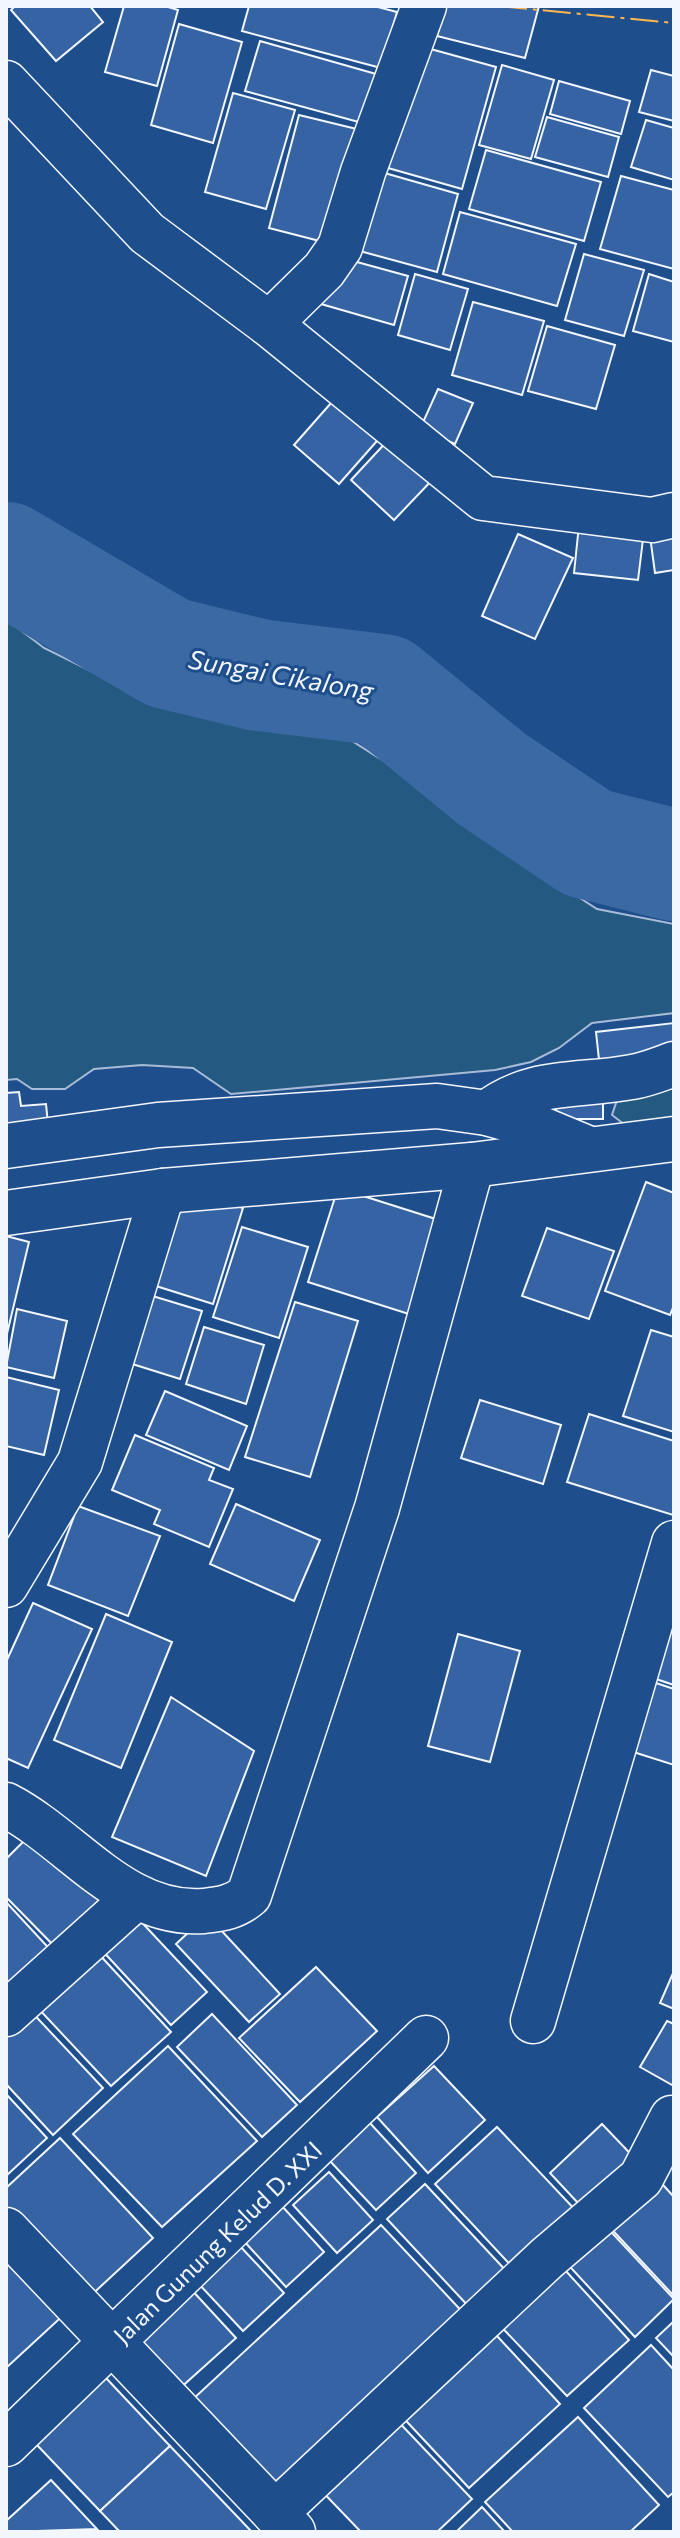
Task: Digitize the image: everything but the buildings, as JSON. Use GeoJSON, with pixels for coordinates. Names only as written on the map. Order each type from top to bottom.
{"type":"FeatureCollection","features":[{"type":"Feature","properties":{"kind":"street"},"geometry":{"type":"LineString","coordinates":[[269,324],[324,270],[340,247],[363,172],[424,6]]}},
{"type":"Feature","properties":{"kind":"street"},"geometry":{"type":"LineString","coordinates":[[6,83],[147,233],[269,324],[483,498],[652,520],[674,515]]}},
{"type":"Feature","properties":{"kind":"street"},"geometry":{"type":"LineString","coordinates":[[487,1113],[510,1096],[568,1083],[632,1077],[674,1064]]}},
{"type":"Feature","properties":{"kind":"street"},"geometry":{"type":"LineString","coordinates":[[6,1146],[158,1125],[437,1106],[487,1113],[534,1126],[588,1148]]}},
{"type":"Feature","properties":{"kind":"street"},"geometry":{"type":"LineString","coordinates":[[6,1213],[163,1191],[472,1165],[674,1139]]}},
{"type":"Feature","properties":{"kind":"street"},"geometry":{"type":"LineString","coordinates":[[6,1805],[135,1898],[171,1910],[196,1911],[224,1909],[249,1895],[377,1508],[472,1165]]}},
{"type":"Feature","properties":{"kind":"street"},"geometry":{"type":"LineString","coordinates":[[6,1585],[80,1462],[163,1191]]}},
{"type":"Feature","properties":{"kind":"street"},"geometry":{"type":"LineString","coordinates":[[533,2021],[674,1543]]}},
{"type":"Feature","properties":{"kind":"street"},"geometry":{"type":"LineString","coordinates":[[6,2014],[135,1898]]}},
{"type":"Feature","properties":{"kind":"street","name":"Jalan Gunung Kelud D. XXI"},"geometry":{"type":"LineString","coordinates":[[6,2444],[426,2038]]}},
{"type":"Feature","properties":{"kind":"street"},"geometry":{"type":"LineString","coordinates":[[6,2230],[284,2522],[536,2268],[641,2178],[672,2118]]}},
{"type":"Feature","properties":{"kind":"shaded area"},"geometry":{"type":"Polygon","coordinates":[[[6,619],[44,648],[105,678],[166,698],[193,702],[263,701],[330,727],[379,758],[434,775],[484,806],[557,883],[597,909],[674,924],[674,1013],[592,1023],[559,1048],[531,1062],[495,1070],[231,1094],[193,1068],[142,1065],[94,1069],[65,1089],[32,1089],[17,1079],[6,1080],[6,619]]]}},
{"type":"Feature","properties":{"kind":"shaded area"},"geometry":{"type":"Polygon","coordinates":[[[674,1080],[674,1125],[633,1131],[612,1115],[618,1097],[674,1080]]]}},
{"type":"Feature","properties":{"kind":"waterway","name":"Sungai Cikalong"},"geometry":{"type":"LineString","coordinates":[[6,558],[168,653],[259,675],[383,690],[492,779],[587,843],[674,865]]}},
{"type":"Feature","properties":{"kind":"power"},"geometry":{"type":"LineString","coordinates":[[499,6],[674,23]]}}]}
